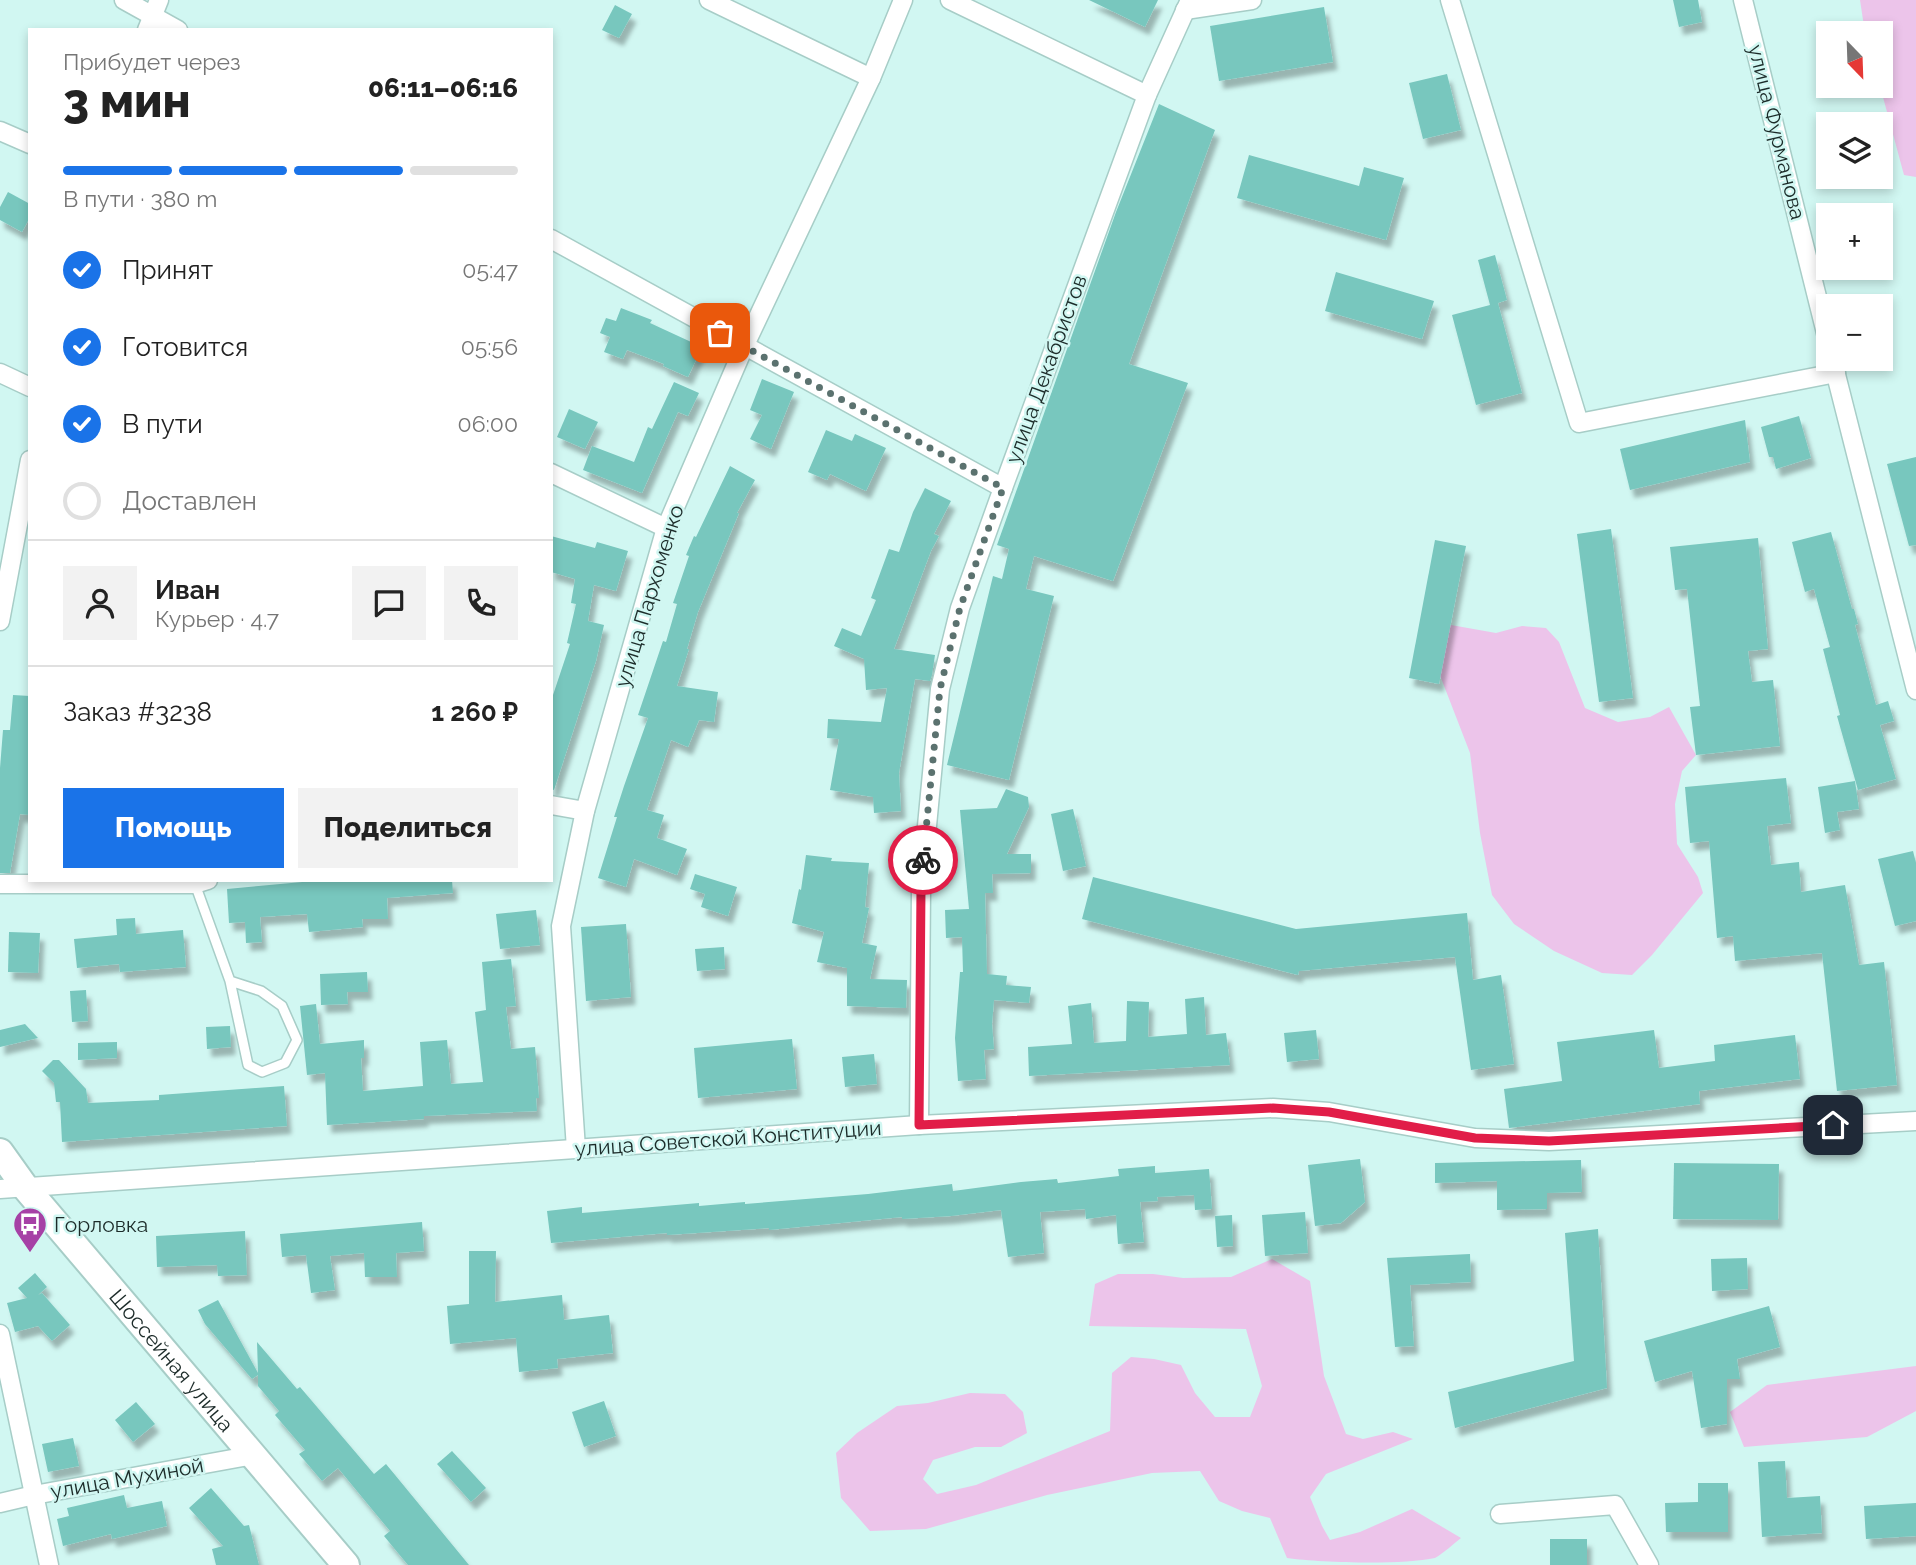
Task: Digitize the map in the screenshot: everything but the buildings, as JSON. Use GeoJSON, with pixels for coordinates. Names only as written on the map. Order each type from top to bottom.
{"type":"FeatureCollection","features":[{"type":"Feature","properties":{"kind":"street"},"geometry":{"type":"LineString","coordinates":[[124,0],[175,28]]}},
{"type":"Feature","properties":{"kind":"street"},"geometry":{"type":"LineString","coordinates":[[709,0],[871,78]]}},
{"type":"Feature","properties":{"kind":"street","name":"улица Пархоменко"},"geometry":{"type":"LineString","coordinates":[[576,1149],[561,926],[585,811],[667,527],[744,347],[871,78],[904,0]]}},
{"type":"Feature","properties":{"kind":"street"},"geometry":{"type":"LineString","coordinates":[[950,0],[1147,95]]}},
{"type":"Feature","properties":{"kind":"street"},"geometry":{"type":"LineString","coordinates":[[1188,5],[1252,0]]}},
{"type":"Feature","properties":{"kind":"street"},"geometry":{"type":"LineString","coordinates":[[1450,0],[1579,424],[1816,370]]}},
{"type":"Feature","properties":{"kind":"street","name":"улица Фурманова"},"geometry":{"type":"LineString","coordinates":[[1743,0],[1816,294]]}},
{"type":"Feature","properties":{"kind":"street","name":"улица Декабристов"},"geometry":{"type":"LineString","coordinates":[[919,1125],[921,888],[940,689],[960,608],[1003,488],[1147,95],[1188,5]]}},
{"type":"Feature","properties":{"kind":"street"},"geometry":{"type":"LineString","coordinates":[[0,131],[28,143]]}},
{"type":"Feature","properties":{"kind":"street"},"geometry":{"type":"LineString","coordinates":[[553,240],[1003,488]]}},
{"type":"Feature","properties":{"kind":"street"},"geometry":{"type":"LineString","coordinates":[[1835,371],[1916,690]]}},
{"type":"Feature","properties":{"kind":"street"},"geometry":{"type":"LineString","coordinates":[[0,373],[28,386]]}},
{"type":"Feature","properties":{"kind":"street"},"geometry":{"type":"LineString","coordinates":[[0,621],[28,471]]}},
{"type":"Feature","properties":{"kind":"street"},"geometry":{"type":"LineString","coordinates":[[553,474],[667,527]]}},
{"type":"Feature","properties":{"kind":"street"},"geometry":{"type":"LineString","coordinates":[[553,805],[585,811]]}},
{"type":"Feature","properties":{"kind":"street"},"geometry":{"type":"LineString","coordinates":[[0,884],[202,882]]}},
{"type":"Feature","properties":{"kind":"street","name":"улица Советской Конституции"},"geometry":{"type":"LineString","coordinates":[[13,1188],[919,1125],[1273,1108],[1329,1112],[1475,1138],[1549,1141],[1916,1121]]}},
{"type":"Feature","properties":{"kind":"street","name":"Шоссейная улица"},"geometry":{"type":"LineString","coordinates":[[0,1152],[13,1188],[254,1455],[346,1565]]}},
{"type":"Feature","properties":{"kind":"street"},"geometry":{"type":"LineString","coordinates":[[0,1334],[49,1565]]}},
{"type":"Feature","properties":{"kind":"street","name":"улица Мухиной"},"geometry":{"type":"LineString","coordinates":[[0,1503],[34,1494],[254,1455]]}},
{"type":"Feature","properties":{"kind":"street"},"geometry":{"type":"LineString","coordinates":[[1500,1514],[1615,1505],[1650,1565]]}},
{"type":"Feature","properties":{"kind":"lane"},"geometry":{"type":"LineString","coordinates":[[202,882],[230,981],[248,1065],[262,1072],[285,1063],[297,1040],[282,1006],[261,991],[230,981]]}},
{"type":"Feature","properties":{"kind":"shaded area"},"geometry":{"type":"Polygon","coordinates":[[[1860,0],[1916,0],[1916,177],[1904,175],[1893,134],[1893,112],[1887,112],[1883,98],[1894,98],[1894,21],[1863,21],[1860,0]]]}},
{"type":"Feature","properties":{"kind":"shaded area"},"geometry":{"type":"Polygon","coordinates":[[[1451,625],[1496,633],[1522,626],[1546,628],[1559,642],[1585,708],[1618,722],[1650,717],[1669,707],[1696,755],[1682,771],[1675,804],[1677,844],[1698,877],[1703,893],[1632,975],[1602,973],[1554,951],[1514,924],[1492,895],[1480,833],[1470,753],[1441,678],[1425,660],[1425,644],[1451,625]]]}},
{"type":"Feature","properties":{"kind":"shaded area"},"geometry":{"type":"Polygon","coordinates":[[[1272,1259],[1310,1281],[1324,1376],[1346,1434],[1363,1439],[1393,1432],[1413,1439],[1326,1474],[1310,1497],[1322,1526],[1330,1540],[1360,1532],[1412,1509],[1461,1538],[1435,1558],[1362,1563],[1287,1558],[1270,1518],[1242,1511],[1219,1501],[1200,1471],[1152,1473],[1047,1495],[926,1529],[870,1531],[841,1498],[836,1453],[857,1433],[897,1406],[928,1403],[970,1393],[1005,1394],[1023,1412],[1027,1433],[1001,1447],[975,1447],[933,1460],[923,1479],[937,1494],[976,1485],[1110,1431],[1112,1373],[1131,1357],[1181,1365],[1195,1393],[1215,1417],[1250,1417],[1262,1386],[1246,1329],[1089,1326],[1095,1284],[1118,1274],[1153,1274],[1183,1278],[1231,1277],[1272,1259]]]}},
{"type":"Feature","properties":{"kind":"shaded area"},"geometry":{"type":"Polygon","coordinates":[[[1916,1366],[1916,1411],[1867,1437],[1744,1447],[1730,1412],[1767,1385],[1916,1366]]]}},
{"type":"Feature","properties":{"kind":"way so far"},"geometry":{"type":"LineString","coordinates":[[720,333],[1003,488],[960,608],[940,689],[923,860]]}},
{"type":"Feature","properties":{"kind":"place","name":"Горловка"},"geometry":{"type":"Point","coordinates":[30,1254]}},
{"type":"Feature","properties":{"kind":"route"},"geometry":{"type":"LineString","coordinates":[[923,860],[919,1125],[1273,1108],[1329,1112],[1475,1138],[1549,1141],[1833,1125]]}}]}
